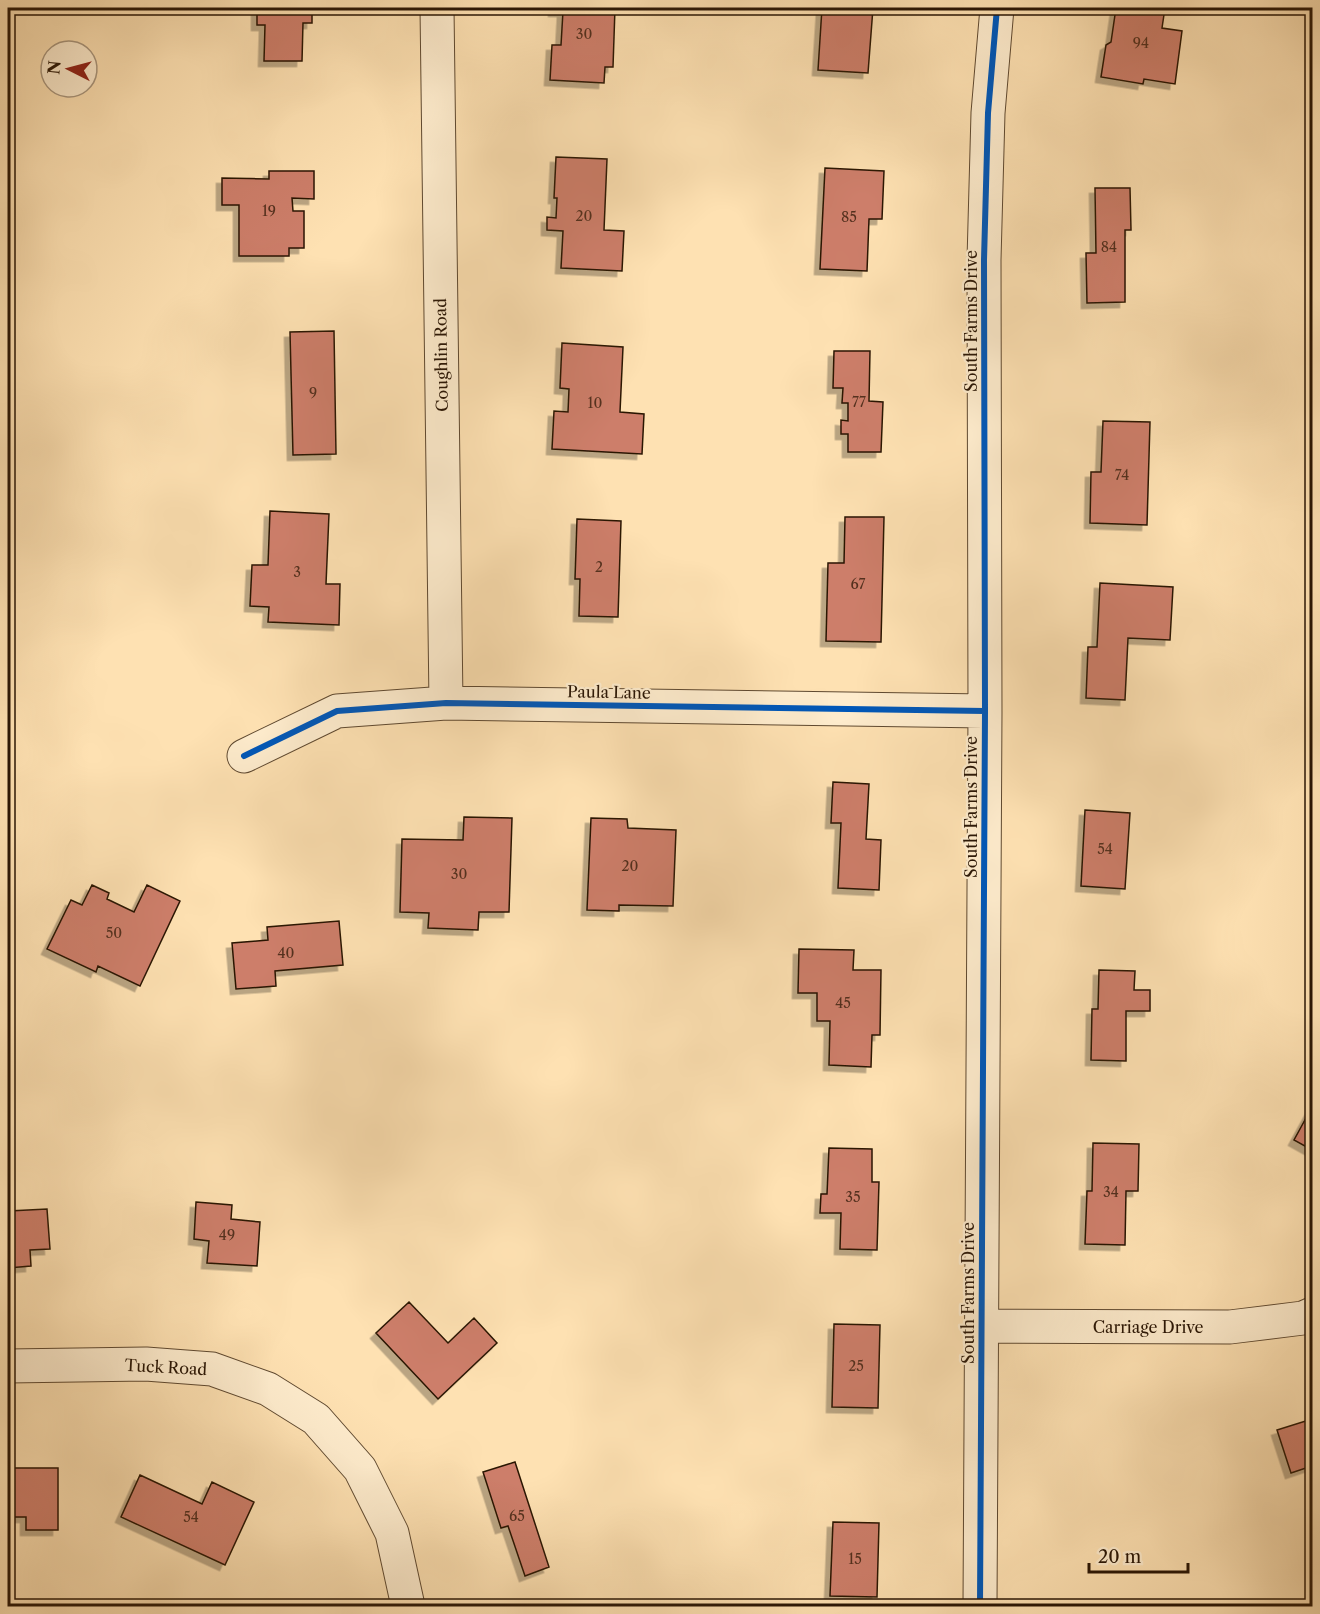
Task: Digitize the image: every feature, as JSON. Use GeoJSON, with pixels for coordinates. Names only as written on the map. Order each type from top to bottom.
{"type":"FeatureCollection","features":[{"type":"Feature","properties":{"kind":"street","name":"Coughlin Road"},"geometry":{"type":"LineString","coordinates":[[437,8],[446,703]]}},
{"type":"Feature","properties":{"kind":"street","name":"South Farms Drive"},"geometry":{"type":"LineString","coordinates":[[980,1606],[985,711],[984,260],[988,113],[997,8]]}},
{"type":"Feature","properties":{"kind":"street","name":"Paula Lane"},"geometry":{"type":"LineString","coordinates":[[244,756],[337,711],[446,703],[985,711]]}},
{"type":"Feature","properties":{"kind":"street","name":"Carriage Drive"},"geometry":{"type":"LineString","coordinates":[[982,1326],[1230,1327],[1303,1318],[1312,1314]]}},
{"type":"Feature","properties":{"kind":"street","name":"Tuck Road"},"geometry":{"type":"LineString","coordinates":[[8,1366],[146,1364],[212,1369],[268,1389],[316,1419],[360,1469],[392,1533],[408,1606]]}},
{"type":"Feature","properties":{"kind":"building"},"geometry":{"type":"Polygon","coordinates":[[[257,8],[312,8],[312,23],[303,23],[302,61],[264,61],[265,25],[257,25],[257,8]]]}},
{"type":"Feature","properties":{"kind":"building"},"geometry":{"type":"Polygon","coordinates":[[[554,8],[615,8],[613,67],[605,67],[604,83],[550,80],[552,45],[561,45],[563,11],[554,11],[554,8]]]}},
{"type":"Feature","properties":{"kind":"building"},"geometry":{"type":"Polygon","coordinates":[[[822,8],[873,8],[868,73],[818,70],[822,8]]]}},
{"type":"Feature","properties":{"kind":"building"},"geometry":{"type":"Polygon","coordinates":[[[1116,8],[1165,8],[1162,28],[1182,31],[1175,84],[1144,79],[1143,84],[1101,77],[1106,45],[1111,42],[1116,8]]]}},
{"type":"Feature","properties":{"kind":"building"},"geometry":{"type":"Polygon","coordinates":[[[556,157],[607,159],[604,230],[624,231],[622,271],[561,268],[563,231],[547,230],[547,217],[556,218],[557,198],[554,198],[556,157]]]}},
{"type":"Feature","properties":{"kind":"building"},"geometry":{"type":"Polygon","coordinates":[[[825,168],[884,171],[882,219],[869,219],[867,271],[820,269],[825,168]]]}},
{"type":"Feature","properties":{"kind":"building"},"geometry":{"type":"Polygon","coordinates":[[[269,171],[314,171],[314,199],[292,198],[293,211],[304,211],[304,248],[289,248],[289,256],[239,256],[239,205],[222,205],[222,178],[269,179],[269,171]]]}},
{"type":"Feature","properties":{"kind":"building"},"geometry":{"type":"Polygon","coordinates":[[[1095,188],[1130,188],[1131,230],[1125,230],[1125,302],[1087,303],[1086,253],[1096,253],[1095,188]]]}},
{"type":"Feature","properties":{"kind":"building"},"geometry":{"type":"Polygon","coordinates":[[[334,331],[336,454],[293,455],[290,332],[334,331]]]}},
{"type":"Feature","properties":{"kind":"building"},"geometry":{"type":"Polygon","coordinates":[[[562,343],[623,347],[620,412],[644,414],[642,454],[552,449],[554,411],[568,412],[569,389],[560,388],[562,343]]]}},
{"type":"Feature","properties":{"kind":"building"},"geometry":{"type":"Polygon","coordinates":[[[834,351],[870,351],[869,401],[883,402],[881,452],[848,452],[848,434],[841,434],[841,420],[848,421],[848,403],[842,403],[843,388],[833,388],[834,351]]]}},
{"type":"Feature","properties":{"kind":"building"},"geometry":{"type":"Polygon","coordinates":[[[1103,421],[1150,422],[1147,525],[1090,523],[1091,472],[1101,472],[1103,421]]]}},
{"type":"Feature","properties":{"kind":"building"},"geometry":{"type":"Polygon","coordinates":[[[270,511],[329,514],[326,584],[340,584],[339,625],[268,622],[269,607],[250,606],[252,565],[268,565],[270,511]]]}},
{"type":"Feature","properties":{"kind":"building"},"geometry":{"type":"Polygon","coordinates":[[[845,517],[884,517],[881,642],[826,641],[828,563],[844,563],[845,517]]]}},
{"type":"Feature","properties":{"kind":"building"},"geometry":{"type":"Polygon","coordinates":[[[577,519],[621,521],[618,617],[579,616],[580,579],[575,579],[577,519]]]}},
{"type":"Feature","properties":{"kind":"building"},"geometry":{"type":"Polygon","coordinates":[[[1100,583],[1173,587],[1170,640],[1128,638],[1125,700],[1086,698],[1088,647],[1097,647],[1100,583]]]}},
{"type":"Feature","properties":{"kind":"building"},"geometry":{"type":"Polygon","coordinates":[[[833,782],[869,784],[866,839],[881,840],[879,890],[838,888],[841,823],[831,823],[833,782]]]}},
{"type":"Feature","properties":{"kind":"building"},"geometry":{"type":"Polygon","coordinates":[[[1085,810],[1130,813],[1125,889],[1081,886],[1085,810]]]}},
{"type":"Feature","properties":{"kind":"building"},"geometry":{"type":"Polygon","coordinates":[[[464,817],[512,818],[509,912],[479,912],[478,930],[428,928],[429,913],[400,912],[402,839],[463,840],[464,817]]]}},
{"type":"Feature","properties":{"kind":"building"},"geometry":{"type":"Polygon","coordinates":[[[591,818],[627,819],[628,828],[676,830],[673,906],[619,905],[619,911],[587,910],[591,818]]]}},
{"type":"Feature","properties":{"kind":"building"},"geometry":{"type":"Polygon","coordinates":[[[92,885],[109,893],[107,899],[134,912],[147,885],[180,901],[140,986],[98,966],[96,972],[47,949],[71,900],[82,905],[92,885]]]}},
{"type":"Feature","properties":{"kind":"building"},"geometry":{"type":"Polygon","coordinates":[[[339,921],[343,965],[275,971],[276,986],[236,989],[232,943],[268,940],[267,927],[339,921]]]}},
{"type":"Feature","properties":{"kind":"building"},"geometry":{"type":"Polygon","coordinates":[[[799,949],[854,950],[853,970],[881,970],[880,1035],[872,1035],[871,1067],[829,1065],[830,1021],[817,1021],[817,993],[798,993],[799,949]]]}},
{"type":"Feature","properties":{"kind":"building"},"geometry":{"type":"Polygon","coordinates":[[[1099,970],[1135,971],[1134,990],[1150,990],[1150,1011],[1126,1011],[1126,1061],[1091,1060],[1092,1009],[1098,1009],[1099,970]]]}},
{"type":"Feature","properties":{"kind":"building"},"geometry":{"type":"Polygon","coordinates":[[[1312,1107],[1312,1150],[1294,1140],[1312,1107]]]}},
{"type":"Feature","properties":{"kind":"building"},"geometry":{"type":"Polygon","coordinates":[[[1093,1143],[1139,1144],[1138,1191],[1126,1191],[1125,1245],[1085,1244],[1087,1191],[1092,1191],[1093,1143]]]}},
{"type":"Feature","properties":{"kind":"building"},"geometry":{"type":"Polygon","coordinates":[[[829,1148],[872,1149],[872,1182],[879,1182],[877,1250],[840,1249],[841,1213],[820,1213],[821,1194],[827,1194],[829,1148]]]}},
{"type":"Feature","properties":{"kind":"building"},"geometry":{"type":"Polygon","coordinates":[[[196,1202],[232,1205],[231,1219],[260,1222],[257,1266],[207,1263],[209,1241],[194,1239],[196,1202]]]}},
{"type":"Feature","properties":{"kind":"building"},"geometry":{"type":"Polygon","coordinates":[[[47,1209],[50,1249],[30,1250],[31,1266],[8,1268],[9,1211],[47,1209]]]}},
{"type":"Feature","properties":{"kind":"building"},"geometry":{"type":"Polygon","coordinates":[[[409,1302],[448,1343],[474,1318],[497,1343],[438,1399],[376,1333],[409,1302]]]}},
{"type":"Feature","properties":{"kind":"building"},"geometry":{"type":"Polygon","coordinates":[[[834,1324],[880,1325],[878,1408],[832,1407],[834,1324]]]}},
{"type":"Feature","properties":{"kind":"building"},"geometry":{"type":"Polygon","coordinates":[[[1312,1419],[1312,1466],[1291,1473],[1277,1430],[1312,1419]]]}},
{"type":"Feature","properties":{"kind":"building"},"geometry":{"type":"Polygon","coordinates":[[[515,1462],[549,1567],[525,1576],[508,1526],[501,1528],[483,1472],[515,1462]]]}},
{"type":"Feature","properties":{"kind":"building"},"geometry":{"type":"Polygon","coordinates":[[[8,1468],[58,1468],[58,1530],[26,1530],[26,1517],[8,1517],[8,1468]]]}},
{"type":"Feature","properties":{"kind":"building"},"geometry":{"type":"Polygon","coordinates":[[[140,1475],[202,1504],[212,1482],[254,1502],[225,1565],[121,1517],[140,1475]]]}},
{"type":"Feature","properties":{"kind":"building"},"geometry":{"type":"Polygon","coordinates":[[[833,1522],[879,1523],[877,1597],[830,1596],[833,1522]]]}},
{"type":"Feature","properties":{"kind":"cycle path"},"geometry":{"type":"LineString","coordinates":[[980,1606],[985,711],[984,260],[988,113],[997,8]]}},
{"type":"Feature","properties":{"kind":"cycle path"},"geometry":{"type":"LineString","coordinates":[[244,756],[337,711],[446,703],[985,711]]}}]}
